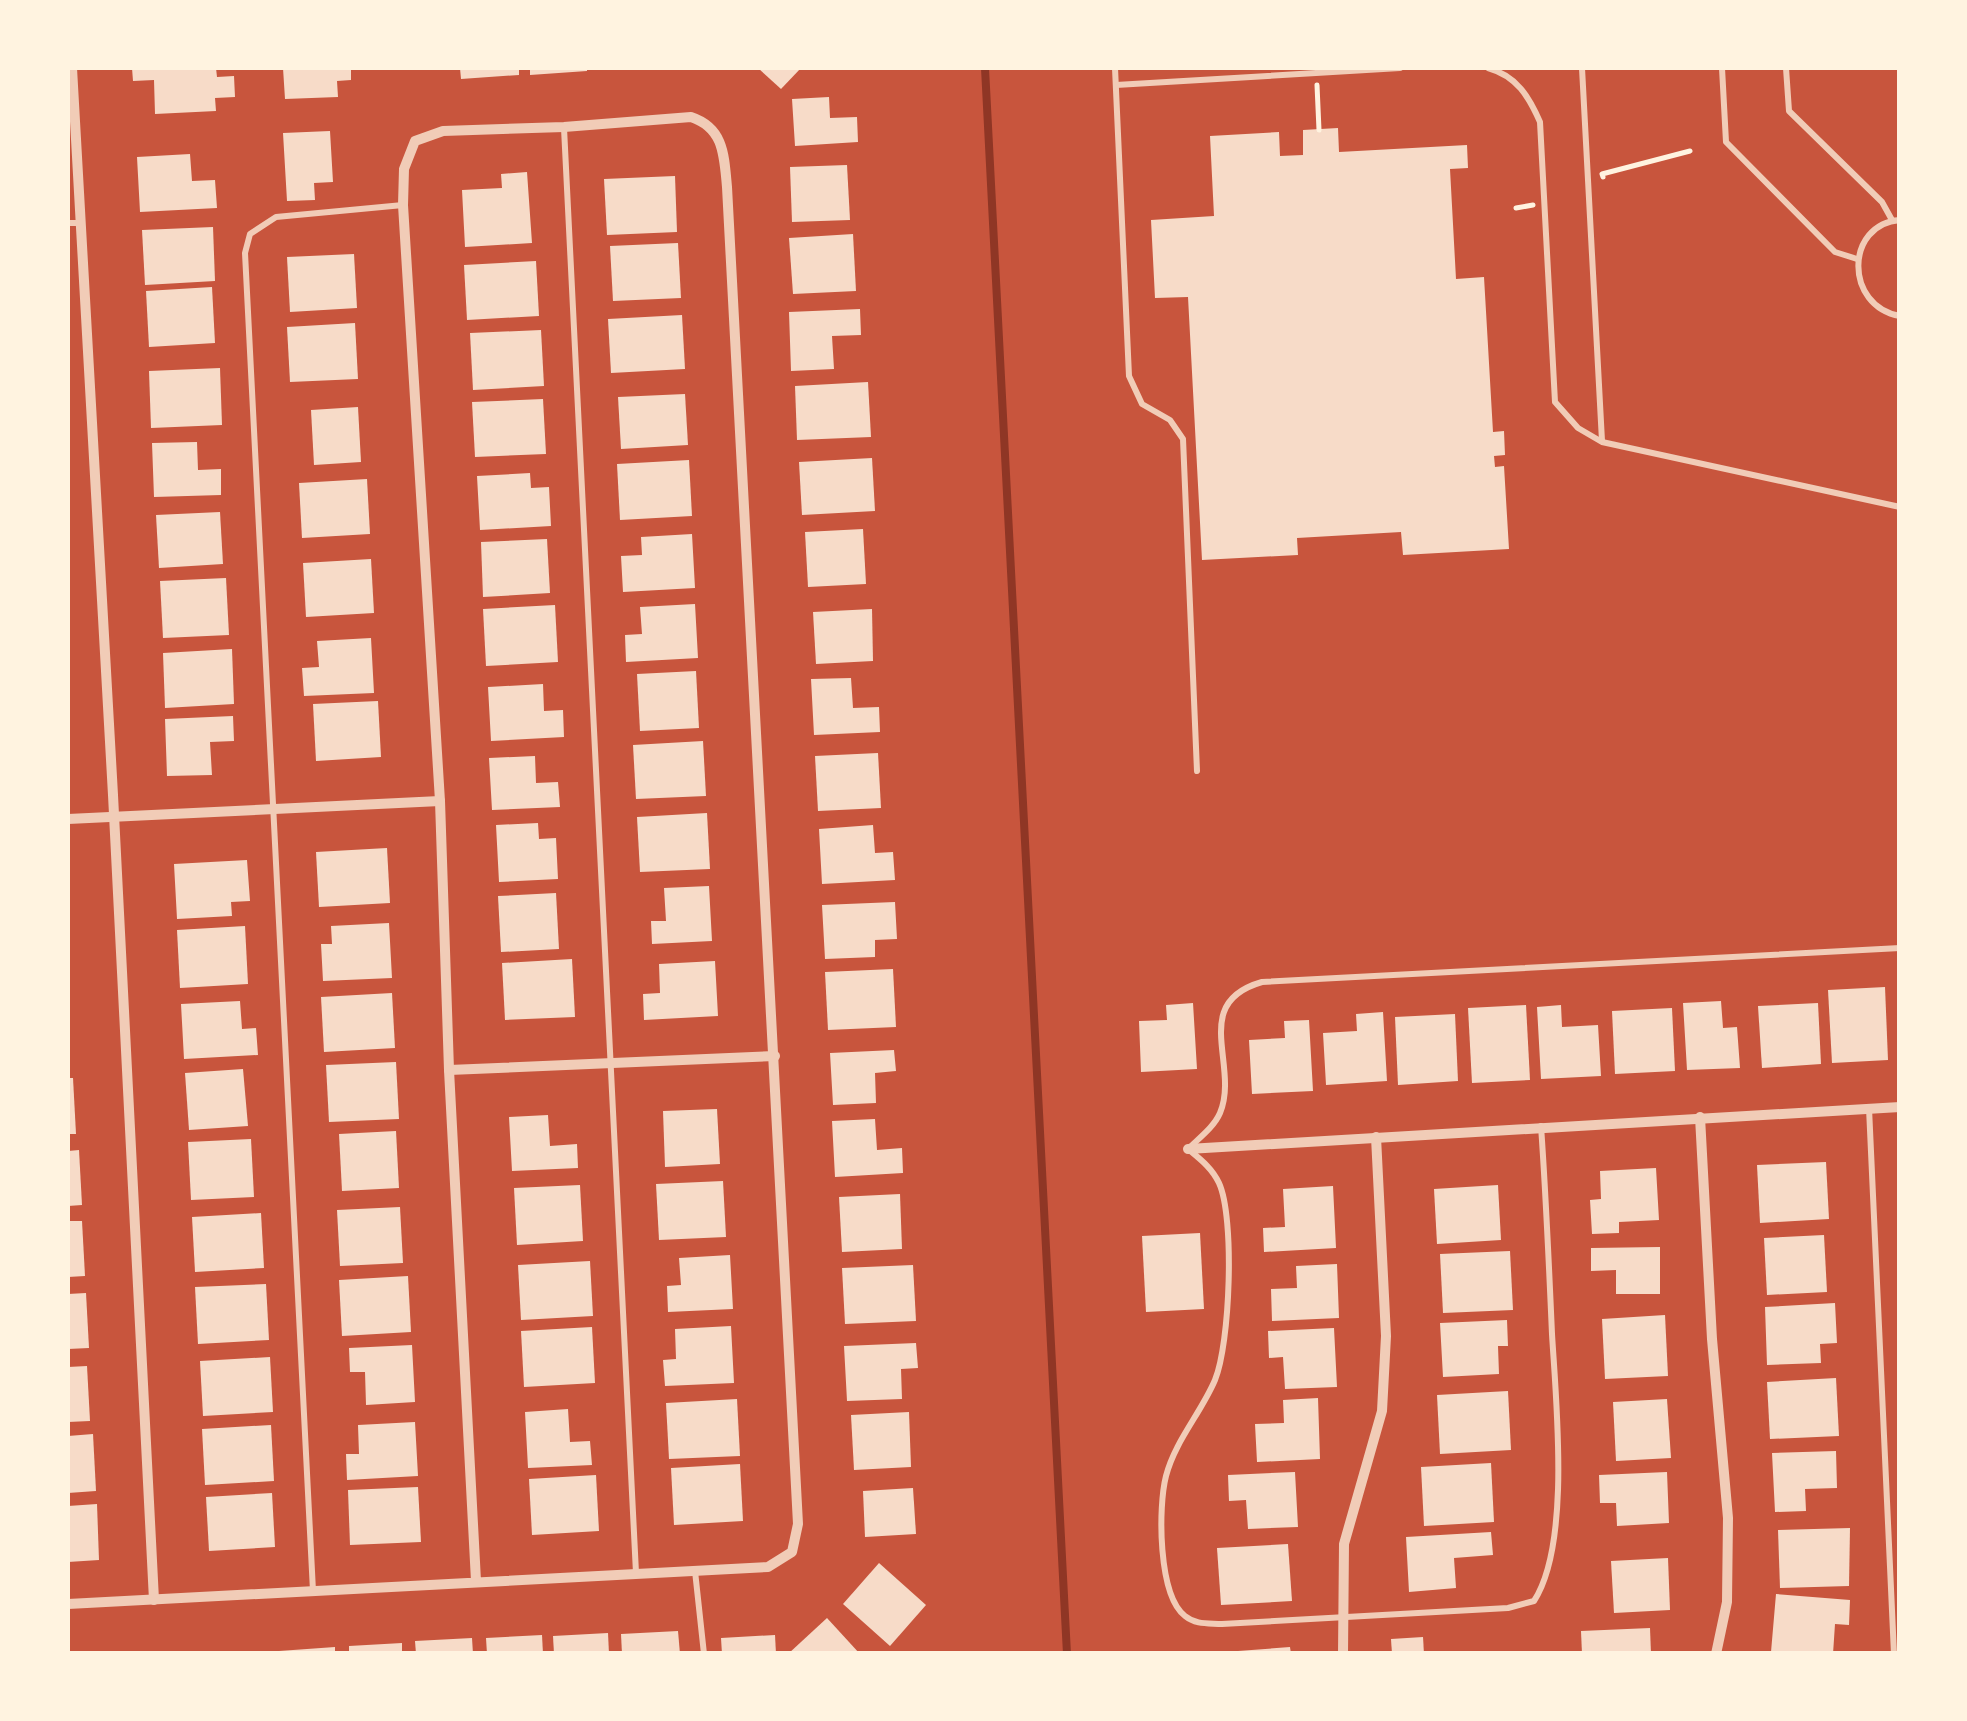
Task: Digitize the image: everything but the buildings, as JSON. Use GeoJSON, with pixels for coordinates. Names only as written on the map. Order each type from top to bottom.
{"type":"FeatureCollection","features":[{"type":"Feature","properties":{"kind":"street"},"geometry":{"type":"LineString","coordinates":[[72,68],[154,1600]]}},
{"type":"Feature","properties":{"kind":"street"},"geometry":{"type":"LineString","coordinates":[[68,1604],[768,1567],[792,1552],[798,1524],[724,152],[716,132],[704,121],[690,116],[443,131],[415,141],[404,169],[440,800],[449,1070],[476,1581]]}},
{"type":"Feature","properties":{"kind":"street"},"geometry":{"type":"LineString","coordinates":[[68,819],[440,800]]}},
{"type":"Feature","properties":{"kind":"street"},"geometry":{"type":"LineString","coordinates":[[449,1070],[775,1056]]}},
{"type":"Feature","properties":{"kind":"street"},"geometry":{"type":"LineString","coordinates":[[1188,1149],[1900,1107]]}},
{"type":"Feature","properties":{"kind":"street"},"geometry":{"type":"LineString","coordinates":[[1700,1117],[1712,1339],[1728,1518],[1727,1602],[1716,1654]]}},
{"type":"Feature","properties":{"kind":"street"},"geometry":{"type":"LineString","coordinates":[[1342,1654],[1344,1544],[1382,1412],[1386,1336],[1376,1138]]}},
{"type":"Feature","properties":{"kind":"lane"},"geometry":{"type":"LineString","coordinates":[[1116,68],[1129,376],[1142,404],[1170,420],[1184,439],[1197,772]]}},
{"type":"Feature","properties":{"kind":"lane"},"geometry":{"type":"LineString","coordinates":[[1116,85],[1400,68]]}},
{"type":"Feature","properties":{"kind":"lane"},"geometry":{"type":"LineString","coordinates":[[1488,68],[1500,71],[1527,92],[1540,122],[1554,402],[1578,428],[1602,442],[1900,506]]}},
{"type":"Feature","properties":{"kind":"lane"},"geometry":{"type":"LineString","coordinates":[[1582,68],[1602,442]]}},
{"type":"Feature","properties":{"kind":"lane"},"geometry":{"type":"LineString","coordinates":[[1722,68],[1726,142],[1835,252],[1857,259]]}},
{"type":"Feature","properties":{"kind":"lane"},"geometry":{"type":"LineString","coordinates":[[1786,68],[1789,112],[1896,220],[1870,235],[1857,259],[1860,284],[1872,305],[1900,316]]}},
{"type":"Feature","properties":{"kind":"lane"},"geometry":{"type":"LineString","coordinates":[[564,126],[636,1572]]}},
{"type":"Feature","properties":{"kind":"lane"},"geometry":{"type":"LineString","coordinates":[[314,1591],[246,243],[250,234],[276,217],[404,204]]}},
{"type":"Feature","properties":{"kind":"lane"},"geometry":{"type":"LineString","coordinates":[[68,223],[83,223]]}},
{"type":"Feature","properties":{"kind":"lane"},"geometry":{"type":"LineString","coordinates":[[1541,1126],[1558,1492],[1543,1587],[1534,1600],[1508,1608],[1222,1624],[1196,1623],[1183,1615],[1170,1593],[1162,1512],[1166,1474],[1216,1377],[1225,1348],[1228,1315],[1220,1186],[1211,1169],[1188,1149],[1222,1109],[1221,1022],[1235,993],[1262,982],[1900,948]]}},
{"type":"Feature","properties":{"kind":"lane"},"geometry":{"type":"LineString","coordinates":[[1869,1108],[1894,1654]]}},
{"type":"Feature","properties":{"kind":"lane"},"geometry":{"type":"LineString","coordinates":[[695,1570],[704,1654]]}},
{"type":"Feature","properties":{"kind":"path"},"geometry":{"type":"LineString","coordinates":[[1317,73],[1320,130]]}},
{"type":"Feature","properties":{"kind":"waterway"},"geometry":{"type":"LineString","coordinates":[[985,68],[1067,1654]]}}]}
